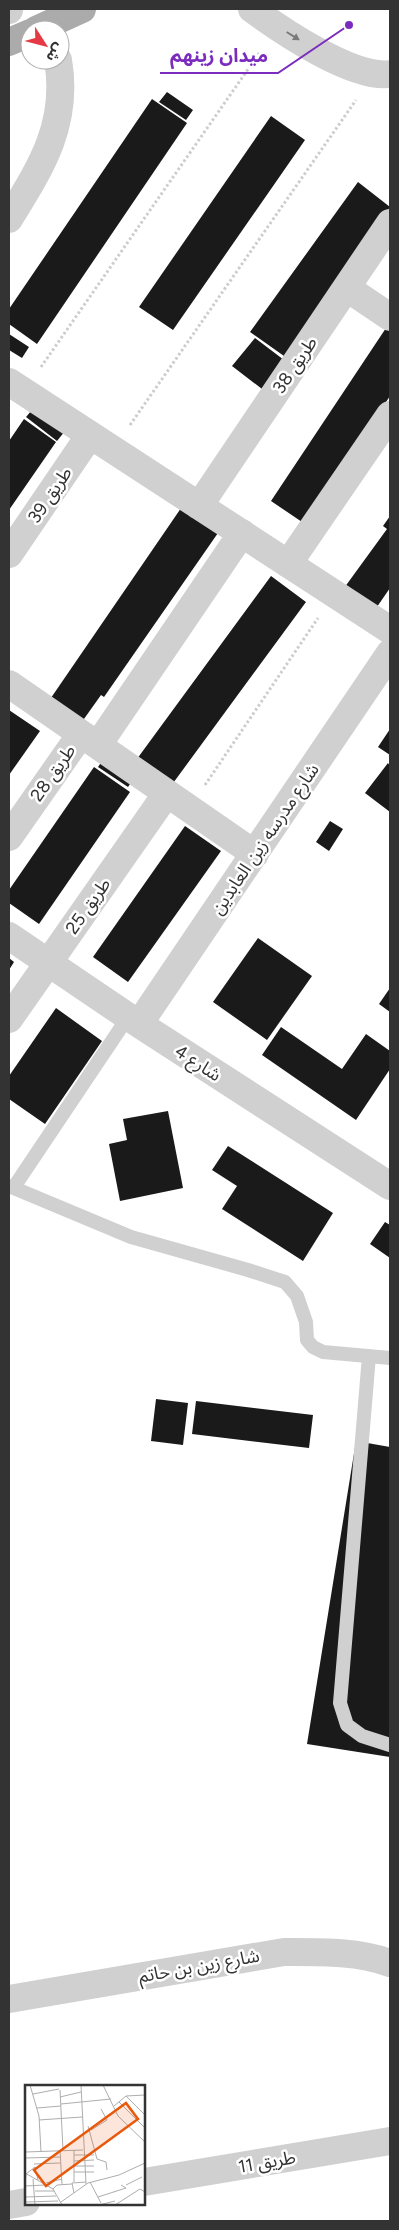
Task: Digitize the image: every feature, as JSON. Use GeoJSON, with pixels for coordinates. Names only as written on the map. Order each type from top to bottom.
{"type":"FeatureCollection","features":[{"type":"Feature","properties":{"kind":"main road"},"geometry":{"type":"LineString","coordinates":[[59,20],[82,9]]}},
{"type":"Feature","properties":{"kind":"street"},"geometry":{"type":"LineString","coordinates":[[252,9],[277,26],[332,57],[382,74]]}},
{"type":"Feature","properties":{"kind":"street"},"geometry":{"type":"LineString","coordinates":[[9,219],[38,172],[49,149],[57,124],[60,99],[59,70]]}},
{"type":"Feature","properties":{"kind":"street","name":"طريق 38"},"geometry":{"type":"LineString","coordinates":[[199,506],[390,223]]}},
{"type":"Feature","properties":{"kind":"street"},"geometry":{"type":"LineString","coordinates":[[347,288],[390,317]]}},
{"type":"Feature","properties":{"kind":"street"},"geometry":{"type":"LineString","coordinates":[[16,387],[390,630]]}},
{"type":"Feature","properties":{"kind":"street"},"geometry":{"type":"LineString","coordinates":[[288,564],[390,415]]}},
{"type":"Feature","properties":{"kind":"street","name":"طريق 39"},"geometry":{"type":"LineString","coordinates":[[9,554],[90,435]]}},
{"type":"Feature","properties":{"kind":"street","name":"طريق 28"},"geometry":{"type":"LineString","coordinates":[[9,837],[90,739],[242,533]]}},
{"type":"Feature","properties":{"kind":"street","name":"شارع مدرسه زين العابدين"},"geometry":{"type":"LineString","coordinates":[[133,1020],[382,683],[390,653]]}},
{"type":"Feature","properties":{"kind":"street"},"geometry":{"type":"LineString","coordinates":[[9,684],[256,854]]}},
{"type":"Feature","properties":{"kind":"street","name":"طريق 25"},"geometry":{"type":"LineString","coordinates":[[9,1019],[167,792]]}},
{"type":"Feature","properties":{"kind":"street","name":"شارع 4"},"geometry":{"type":"LineString","coordinates":[[9,936],[133,1020],[390,1186]]}},
{"type":"Feature","properties":{"kind":"street","name":"شارع زين بن حاتم"},"geometry":{"type":"LineString","coordinates":[[9,1999],[284,1952],[328,1952],[379,1959],[390,1964]]}},
{"type":"Feature","properties":{"kind":"street","name":"طريق 11"},"geometry":{"type":"LineString","coordinates":[[145,2182],[390,2141]]}},
{"type":"Feature","properties":{"kind":"street"},"geometry":{"type":"LineString","coordinates":[[9,2205],[25,2202]]}},
{"type":"Feature","properties":{"kind":"lane"},"geometry":{"type":"LineString","coordinates":[[133,1020],[12,1186],[131,1237],[285,1282],[297,1296],[306,1322],[307,1340],[313,1347],[323,1352],[390,1358]]}},
{"type":"Feature","properties":{"kind":"lane"},"geometry":{"type":"LineString","coordinates":[[369,1356],[340,1703],[346,1725],[362,1736],[390,1745]]}},
{"type":"Feature","properties":{"kind":"path"},"geometry":{"type":"LineString","coordinates":[[16,387],[277,26]]}},
{"type":"Feature","properties":{"kind":"path"},"geometry":{"type":"LineString","coordinates":[[113,450],[382,74]]}},
{"type":"Feature","properties":{"kind":"path"},"geometry":{"type":"LineString","coordinates":[[190,808],[334,594]]}},
{"type":"Feature","properties":{"kind":"building"},"geometry":{"type":"Polygon","coordinates":[[[167,92],[193,110],[186,120],[159,102],[167,92]]]}},
{"type":"Feature","properties":{"kind":"building"},"geometry":{"type":"Polygon","coordinates":[[[152,99],[187,123],[37,344],[9,324],[9,309],[152,99]]]}},
{"type":"Feature","properties":{"kind":"building"},"geometry":{"type":"Polygon","coordinates":[[[271,116],[305,140],[173,330],[139,307],[271,116]]]}},
{"type":"Feature","properties":{"kind":"building"},"geometry":{"type":"Polygon","coordinates":[[[358,182],[390,207],[284,356],[250,332],[358,182]]]}},
{"type":"Feature","properties":{"kind":"building"},"geometry":{"type":"Polygon","coordinates":[[[390,322],[390,396],[305,524],[271,501],[390,322]]]}},
{"type":"Feature","properties":{"kind":"building"},"geometry":{"type":"Polygon","coordinates":[[[9,334],[29,347],[22,358],[9,350],[9,334]]]}},
{"type":"Feature","properties":{"kind":"building"},"geometry":{"type":"Polygon","coordinates":[[[255,338],[284,360],[262,389],[232,366],[255,338]]]}},
{"type":"Feature","properties":{"kind":"building"},"geometry":{"type":"Polygon","coordinates":[[[43,397],[73,421],[57,441],[26,417],[43,397]]]}},
{"type":"Feature","properties":{"kind":"building"},"geometry":{"type":"Polygon","coordinates":[[[24,419],[56,442],[9,510],[9,441],[24,419]]]}},
{"type":"Feature","properties":{"kind":"building"},"geometry":{"type":"Polygon","coordinates":[[[190,495],[227,520],[104,697],[101,695],[74,733],[42,711],[190,495]]]}},
{"type":"Feature","properties":{"kind":"building"},"geometry":{"type":"Polygon","coordinates":[[[390,516],[390,588],[370,617],[339,595],[387,529],[383,526],[390,516]]]}},
{"type":"Feature","properties":{"kind":"building"},"geometry":{"type":"Polygon","coordinates":[[[271,576],[306,602],[168,790],[140,769],[128,787],[98,767],[111,748],[134,763],[271,576]]]}},
{"type":"Feature","properties":{"kind":"building"},"geometry":{"type":"Polygon","coordinates":[[[9,710],[40,731],[9,775],[9,710]]]}},
{"type":"Feature","properties":{"kind":"building"},"geometry":{"type":"Polygon","coordinates":[[[390,729],[390,755],[378,747],[390,729]]]}},
{"type":"Feature","properties":{"kind":"building"},"geometry":{"type":"Polygon","coordinates":[[[388,763],[390,766],[390,812],[365,793],[388,763]]]}},
{"type":"Feature","properties":{"kind":"building"},"geometry":{"type":"Polygon","coordinates":[[[94,767],[130,792],[39,924],[9,903],[9,890],[94,767]]]}},
{"type":"Feature","properties":{"kind":"building"},"geometry":{"type":"Polygon","coordinates":[[[330,821],[343,829],[329,851],[316,842],[330,821]]]}},
{"type":"Feature","properties":{"kind":"building"},"geometry":{"type":"Polygon","coordinates":[[[185,826],[221,851],[128,982],[93,957],[185,826]]]}},
{"type":"Feature","properties":{"kind":"building"},"geometry":{"type":"Polygon","coordinates":[[[258,938],[312,976],[267,1040],[213,1002],[258,938]]]}},
{"type":"Feature","properties":{"kind":"building"},"geometry":{"type":"Polygon","coordinates":[[[9,958],[14,962],[9,970],[9,958]]]}},
{"type":"Feature","properties":{"kind":"building"},"geometry":{"type":"Polygon","coordinates":[[[390,988],[390,1012],[379,1004],[390,988]]]}},
{"type":"Feature","properties":{"kind":"building"},"geometry":{"type":"Polygon","coordinates":[[[56,1008],[102,1041],[45,1124],[9,1099],[9,1076],[56,1008]]]}},
{"type":"Feature","properties":{"kind":"building"},"geometry":{"type":"Polygon","coordinates":[[[281,1027],[342,1069],[366,1034],[390,1051],[390,1069],[356,1120],[262,1055],[281,1027]]]}},
{"type":"Feature","properties":{"kind":"building"},"geometry":{"type":"Polygon","coordinates":[[[168,1111],[183,1188],[120,1201],[109,1144],[127,1140],[123,1119],[168,1111]]]}},
{"type":"Feature","properties":{"kind":"building"},"geometry":{"type":"Polygon","coordinates":[[[228,1146],[333,1213],[303,1261],[222,1209],[237,1186],[212,1170],[228,1146]]]}},
{"type":"Feature","properties":{"kind":"building"},"geometry":{"type":"Polygon","coordinates":[[[385,1222],[390,1225],[390,1258],[370,1244],[385,1222]]]}},
{"type":"Feature","properties":{"kind":"building"},"geometry":{"type":"Polygon","coordinates":[[[156,1399],[188,1403],[183,1445],[151,1441],[156,1399]]]}},
{"type":"Feature","properties":{"kind":"building"},"geometry":{"type":"Polygon","coordinates":[[[196,1401],[313,1415],[309,1448],[192,1434],[196,1401]]]}},
{"type":"Feature","properties":{"kind":"building"},"geometry":{"type":"Polygon","coordinates":[[[356,1441],[390,1447],[390,1757],[307,1744],[356,1441]]]}},
{"type":"Feature","properties":{"kind":"place","name":"ميدان زينهم"},"geometry":{"type":"Point","coordinates":[349,25]}}]}
